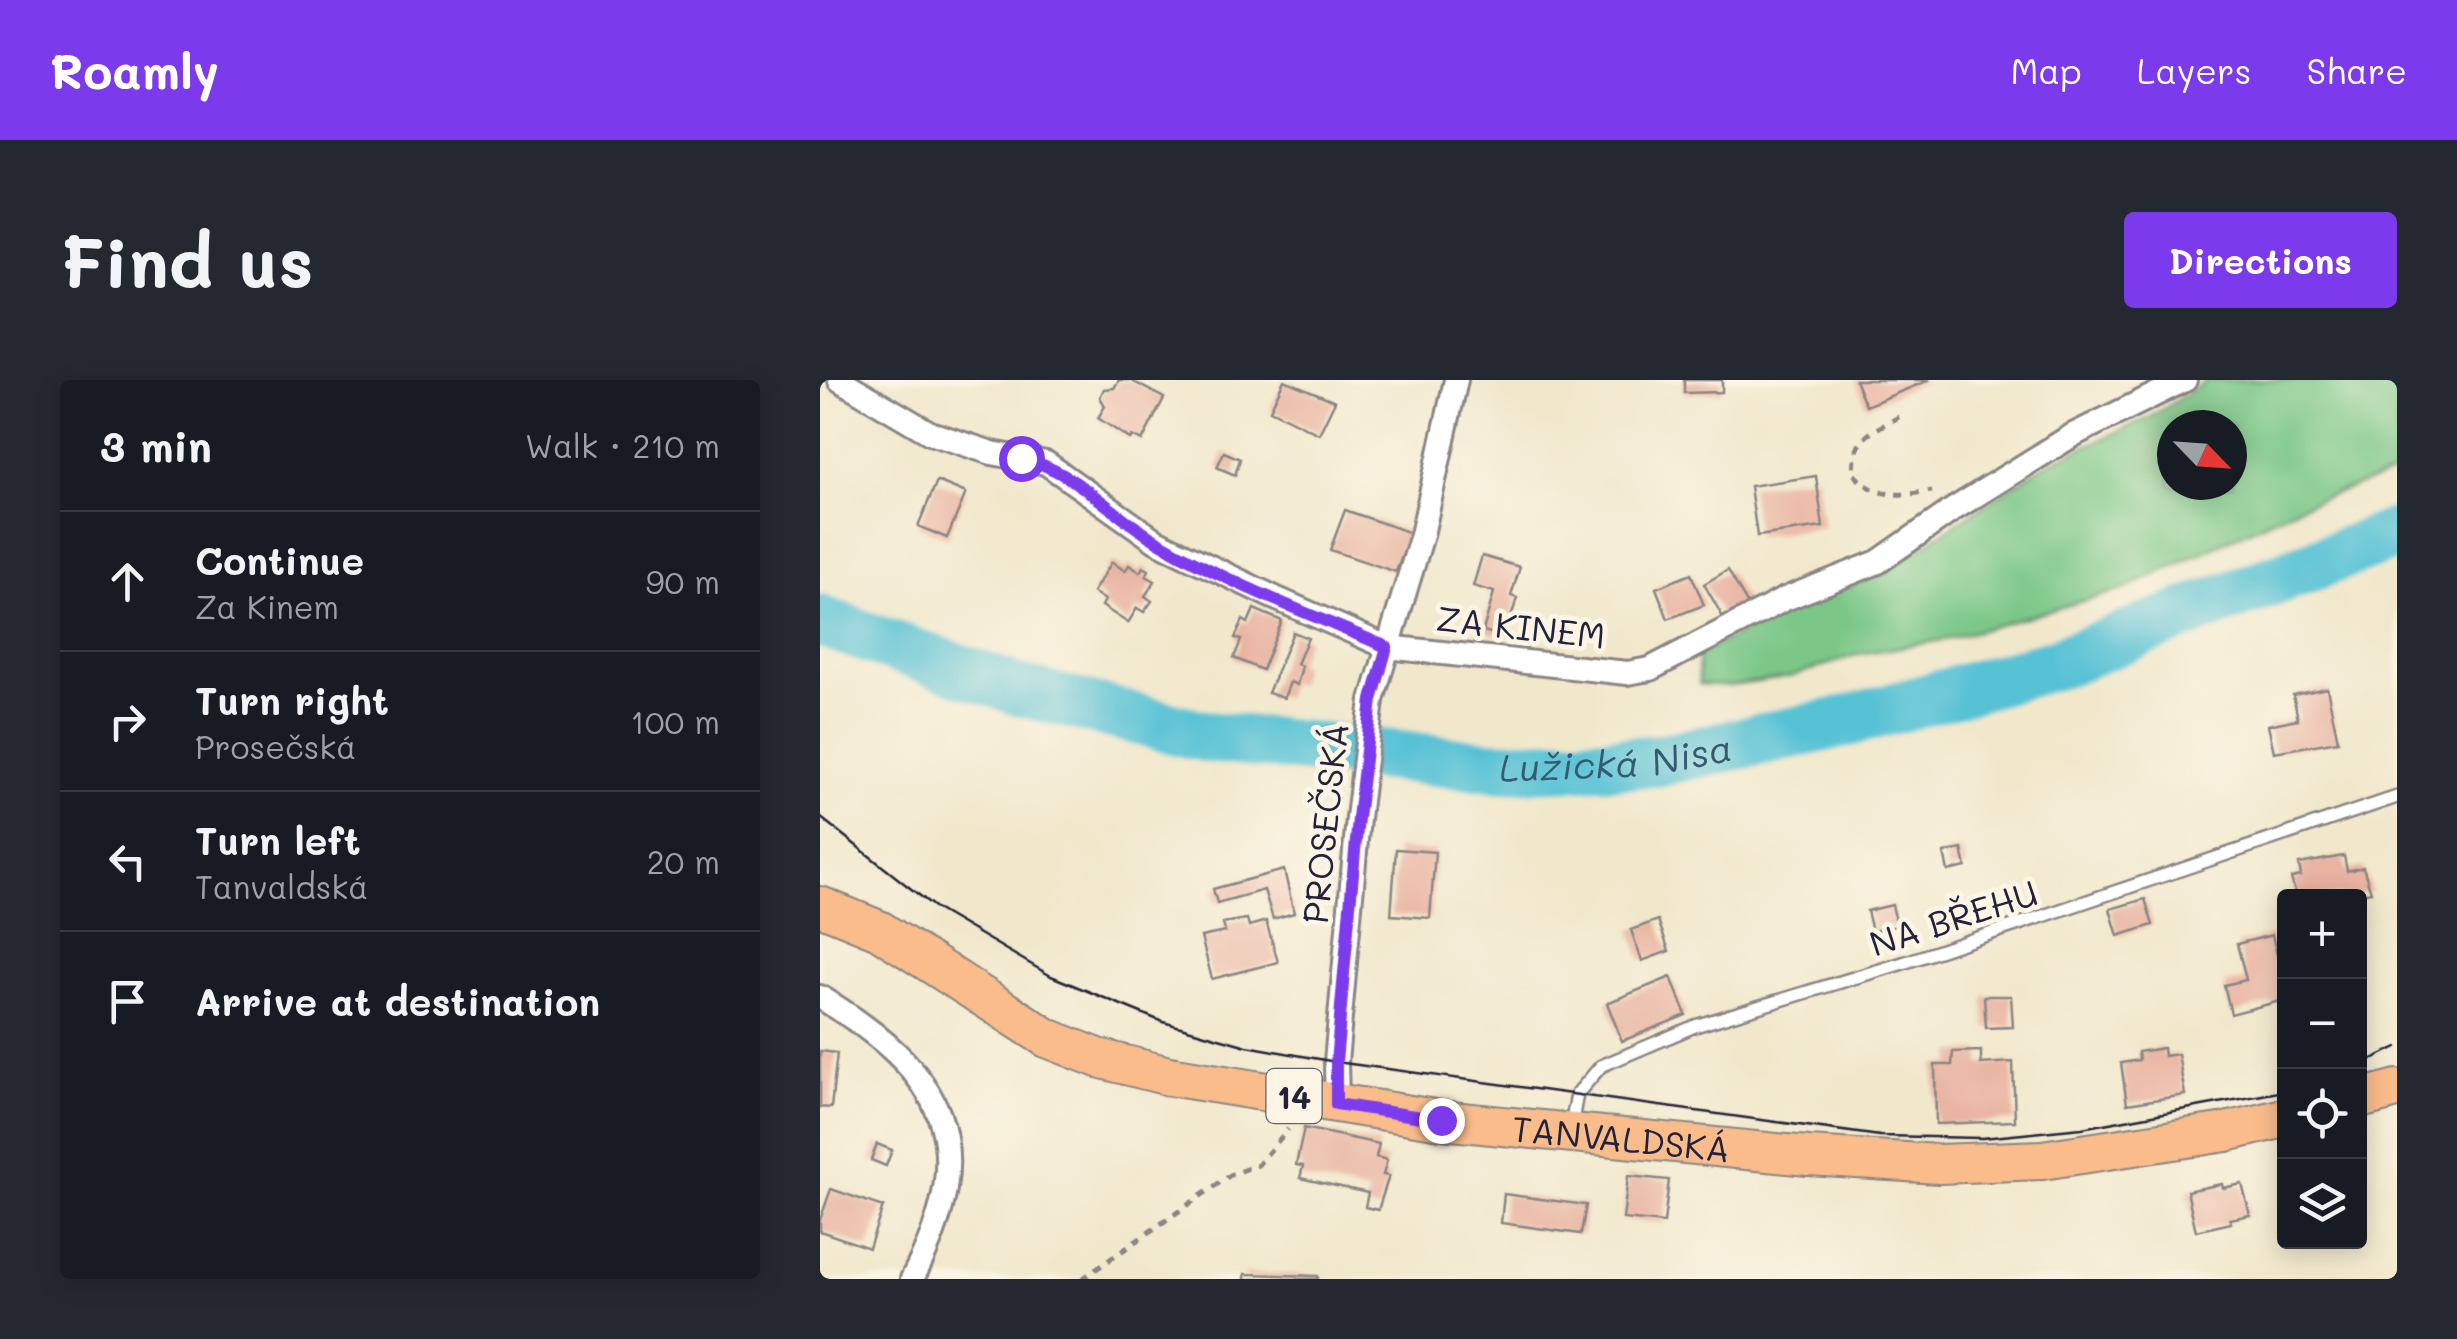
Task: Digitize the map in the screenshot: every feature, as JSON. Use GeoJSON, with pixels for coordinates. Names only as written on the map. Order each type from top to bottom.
{"type":"FeatureCollection","features":[{"type":"Feature","properties":{"kind":"main road","name":"TANVALDSKÁ"},"geometry":{"type":"LineString","coordinates":[[820,906],[879,930],[1047,1038],[1071,1049],[1139,1070],[1336,1104],[1569,1135],[1808,1156],[1974,1164],[2042,1160],[2128,1148],[2277,1120]]}},
{"type":"Feature","properties":{"kind":"main road"},"geometry":{"type":"LineString","coordinates":[[2367,1097],[2397,1089]]}},
{"type":"Feature","properties":{"kind":"street","name":"ZA KINEM"},"geometry":{"type":"LineString","coordinates":[[840,380],[930,433],[992,453],[1046,463],[1156,541],[1387,647],[1627,673],[1650,669],[1785,598],[1878,562],[2073,435],[2184,380]]}},
{"type":"Feature","properties":{"kind":"street","name":"PROSEČSKÁ"},"geometry":{"type":"LineString","coordinates":[[1336,1104],[1336,1062],[1372,700],[1422,535],[1456,380]]}},
{"type":"Feature","properties":{"kind":"street"},"geometry":{"type":"LineString","coordinates":[[820,997],[867,1026],[904,1059],[935,1100],[947,1139],[946,1197],[912,1279]]}},
{"type":"Feature","properties":{"kind":"lane","name":"NA BŘEHU"},"geometry":{"type":"LineString","coordinates":[[1569,1135],[1577,1094],[1602,1066],[1696,1026],[1904,964],[2397,797]]}},
{"type":"Feature","properties":{"kind":"path"},"geometry":{"type":"LineString","coordinates":[[1899,417],[1868,433],[1853,454],[1853,473],[1863,486],[1881,494],[1902,496],[1935,491]]}},
{"type":"Feature","properties":{"kind":"path"},"geometry":{"type":"LineString","coordinates":[[1082,1279],[1232,1174],[1258,1165],[1294,1120]]}},
{"type":"Feature","properties":{"kind":"green space"},"geometry":{"type":"Polygon","coordinates":[[[2208,380],[2397,380],[2397,472],[2300,506],[2125,589],[1948,639],[1859,654],[1790,677],[1730,686],[1699,684],[1698,655],[1782,612],[1882,573],[2047,463],[2157,413],[2157,500],[2247,500],[2247,410],[2161,410],[2208,380]]]}},
{"type":"Feature","properties":{"kind":"building"},"geometry":{"type":"Polygon","coordinates":[[[1119,380],[1130,380],[1164,398],[1142,441],[1132,436],[1130,439],[1098,418],[1105,406],[1100,397],[1104,389],[1114,388],[1119,380]]]}},
{"type":"Feature","properties":{"kind":"building"},"geometry":{"type":"Polygon","coordinates":[[[1284,380],[1335,401],[1319,434],[1270,410],[1284,380]]]}},
{"type":"Feature","properties":{"kind":"building"},"geometry":{"type":"Polygon","coordinates":[[[1684,380],[1722,380],[1722,392],[1684,393],[1684,380]]]}},
{"type":"Feature","properties":{"kind":"building"},"geometry":{"type":"Polygon","coordinates":[[[1855,380],[1929,380],[1866,406],[1855,380]]]}},
{"type":"Feature","properties":{"kind":"building"},"geometry":{"type":"Polygon","coordinates":[[[1224,452],[1240,459],[1235,475],[1217,467],[1224,452]]]}},
{"type":"Feature","properties":{"kind":"building"},"geometry":{"type":"Polygon","coordinates":[[[1816,476],[1823,527],[1757,536],[1750,486],[1816,476]]]}},
{"type":"Feature","properties":{"kind":"building"},"geometry":{"type":"Polygon","coordinates":[[[937,481],[966,493],[947,538],[918,526],[937,481]]]}},
{"type":"Feature","properties":{"kind":"building"},"geometry":{"type":"Polygon","coordinates":[[[1345,510],[1411,533],[1396,572],[1330,550],[1345,510]]]}},
{"type":"Feature","properties":{"kind":"building"},"geometry":{"type":"Polygon","coordinates":[[[1482,556],[1520,567],[1511,596],[1517,598],[1505,637],[1483,631],[1494,592],[1473,586],[1482,556]]]}},
{"type":"Feature","properties":{"kind":"building"},"geometry":{"type":"Polygon","coordinates":[[[1112,562],[1125,571],[1129,565],[1140,572],[1143,567],[1149,570],[1146,576],[1155,581],[1145,596],[1152,601],[1144,612],[1137,608],[1128,623],[1102,606],[1105,600],[1093,592],[1112,562]]]}},
{"type":"Feature","properties":{"kind":"building"},"geometry":{"type":"Polygon","coordinates":[[[1728,570],[1748,605],[1724,619],[1704,584],[1728,570]]]}},
{"type":"Feature","properties":{"kind":"building"},"geometry":{"type":"Polygon","coordinates":[[[1691,574],[1704,605],[1668,619],[1656,588],[1691,574]]]}},
{"type":"Feature","properties":{"kind":"building"},"geometry":{"type":"Polygon","coordinates":[[[1254,609],[1282,621],[1262,670],[1234,658],[1241,640],[1235,638],[1243,620],[1248,623],[1254,609]]]}},
{"type":"Feature","properties":{"kind":"building"},"geometry":{"type":"Polygon","coordinates":[[[1293,632],[1308,638],[1297,664],[1302,666],[1297,685],[1290,682],[1284,698],[1268,693],[1293,632]]]}},
{"type":"Feature","properties":{"kind":"building"},"geometry":{"type":"Polygon","coordinates":[[[2327,688],[2338,741],[2274,752],[2268,725],[2298,719],[2293,695],[2327,688]]]}},
{"type":"Feature","properties":{"kind":"building"},"geometry":{"type":"Polygon","coordinates":[[[1396,849],[1435,852],[1430,918],[1391,915],[1396,849]]]}},
{"type":"Feature","properties":{"kind":"building"},"geometry":{"type":"Polygon","coordinates":[[[1962,849],[1966,867],[1948,871],[1944,853],[1962,849]]]}},
{"type":"Feature","properties":{"kind":"building"},"geometry":{"type":"Polygon","coordinates":[[[2344,856],[2347,871],[2363,867],[2371,892],[2294,889],[2291,878],[2301,876],[2299,864],[2344,856]]]}},
{"type":"Feature","properties":{"kind":"building"},"geometry":{"type":"Polygon","coordinates":[[[1284,870],[1294,913],[1273,919],[1264,890],[1217,903],[1213,889],[1284,870]]]}},
{"type":"Feature","properties":{"kind":"building"},"geometry":{"type":"Polygon","coordinates":[[[2145,899],[2153,925],[2118,936],[2110,909],[2145,899]]]}},
{"type":"Feature","properties":{"kind":"building"},"geometry":{"type":"Polygon","coordinates":[[[1892,905],[1897,926],[1872,931],[1867,911],[1892,905]]]}},
{"type":"Feature","properties":{"kind":"building"},"geometry":{"type":"Polygon","coordinates":[[[1247,919],[1249,926],[1266,921],[1278,962],[1212,979],[1201,937],[1225,932],[1223,923],[1247,919]]]}},
{"type":"Feature","properties":{"kind":"building"},"geometry":{"type":"Polygon","coordinates":[[[1658,920],[1669,951],[1642,961],[1631,930],[1658,920]]]}},
{"type":"Feature","properties":{"kind":"building"},"geometry":{"type":"Polygon","coordinates":[[[2272,935],[2277,955],[2277,1002],[2231,1014],[2224,985],[2246,980],[2237,944],[2272,935]]]}},
{"type":"Feature","properties":{"kind":"building"},"geometry":{"type":"Polygon","coordinates":[[[1671,977],[1686,1015],[1622,1041],[1607,1003],[1671,977]]]}},
{"type":"Feature","properties":{"kind":"building"},"geometry":{"type":"Polygon","coordinates":[[[1984,996],[2011,996],[2013,1027],[1986,1028],[1984,996]]]}},
{"type":"Feature","properties":{"kind":"building"},"geometry":{"type":"Polygon","coordinates":[[[2163,1048],[2164,1056],[2178,1054],[2185,1095],[2127,1104],[2121,1063],[2139,1060],[2138,1052],[2163,1048]]]}},
{"type":"Feature","properties":{"kind":"building"},"geometry":{"type":"Polygon","coordinates":[[[820,1051],[837,1053],[831,1108],[820,1107],[820,1051]]]}},
{"type":"Feature","properties":{"kind":"building"},"geometry":{"type":"Polygon","coordinates":[[[1981,1051],[1981,1064],[2013,1062],[2015,1121],[1936,1124],[1935,1065],[1952,1065],[1953,1052],[1981,1051]]]}},
{"type":"Feature","properties":{"kind":"building"},"geometry":{"type":"Polygon","coordinates":[[[1304,1128],[1379,1144],[1376,1157],[1387,1160],[1383,1175],[1389,1176],[1378,1210],[1365,1207],[1368,1193],[1300,1178],[1303,1166],[1296,1165],[1304,1128]]]}},
{"type":"Feature","properties":{"kind":"building"},"geometry":{"type":"Polygon","coordinates":[[[877,1144],[892,1150],[886,1166],[871,1160],[877,1144]]]}},
{"type":"Feature","properties":{"kind":"building"},"geometry":{"type":"Polygon","coordinates":[[[1628,1176],[1669,1180],[1664,1223],[1623,1219],[1628,1176]]]}},
{"type":"Feature","properties":{"kind":"building"},"geometry":{"type":"Polygon","coordinates":[[[2222,1184],[2223,1188],[2242,1184],[2250,1215],[2196,1231],[2187,1191],[2222,1184]]]}},
{"type":"Feature","properties":{"kind":"building"},"geometry":{"type":"Polygon","coordinates":[[[831,1189],[883,1207],[869,1248],[820,1231],[831,1189]]]}},
{"type":"Feature","properties":{"kind":"building"},"geometry":{"type":"Polygon","coordinates":[[[1504,1194],[1586,1205],[1581,1234],[1501,1223],[1504,1194]]]}},
{"type":"Feature","properties":{"kind":"building"},"geometry":{"type":"Polygon","coordinates":[[[1245,1274],[1318,1276],[1318,1279],[1245,1279],[1245,1274]]]}},
{"type":"Feature","properties":{"kind":"waterway","name":"Lužická Nisa"},"geometry":{"type":"LineString","coordinates":[[820,621],[1015,689],[1208,737],[1501,767],[1655,761],[1844,722],[2055,664],[2397,533]]}},
{"type":"Feature","properties":{"kind":"tram line"},"geometry":{"type":"LineString","coordinates":[[820,817],[938,910],[1051,976],[1163,1022],[1247,1046],[1336,1062],[1880,1136],[1982,1138],[2082,1128],[2277,1092]]}},
{"type":"Feature","properties":{"kind":"tram line"},"geometry":{"type":"LineString","coordinates":[[2367,1062],[2397,1047]]}},
{"type":"Feature","properties":{"kind":"route"},"geometry":{"type":"LineString","coordinates":[[1021,458],[1046,463],[1156,541],[1387,647],[1372,700],[1358,818],[1336,1062],[1336,1104],[1441,1120]]}}]}
